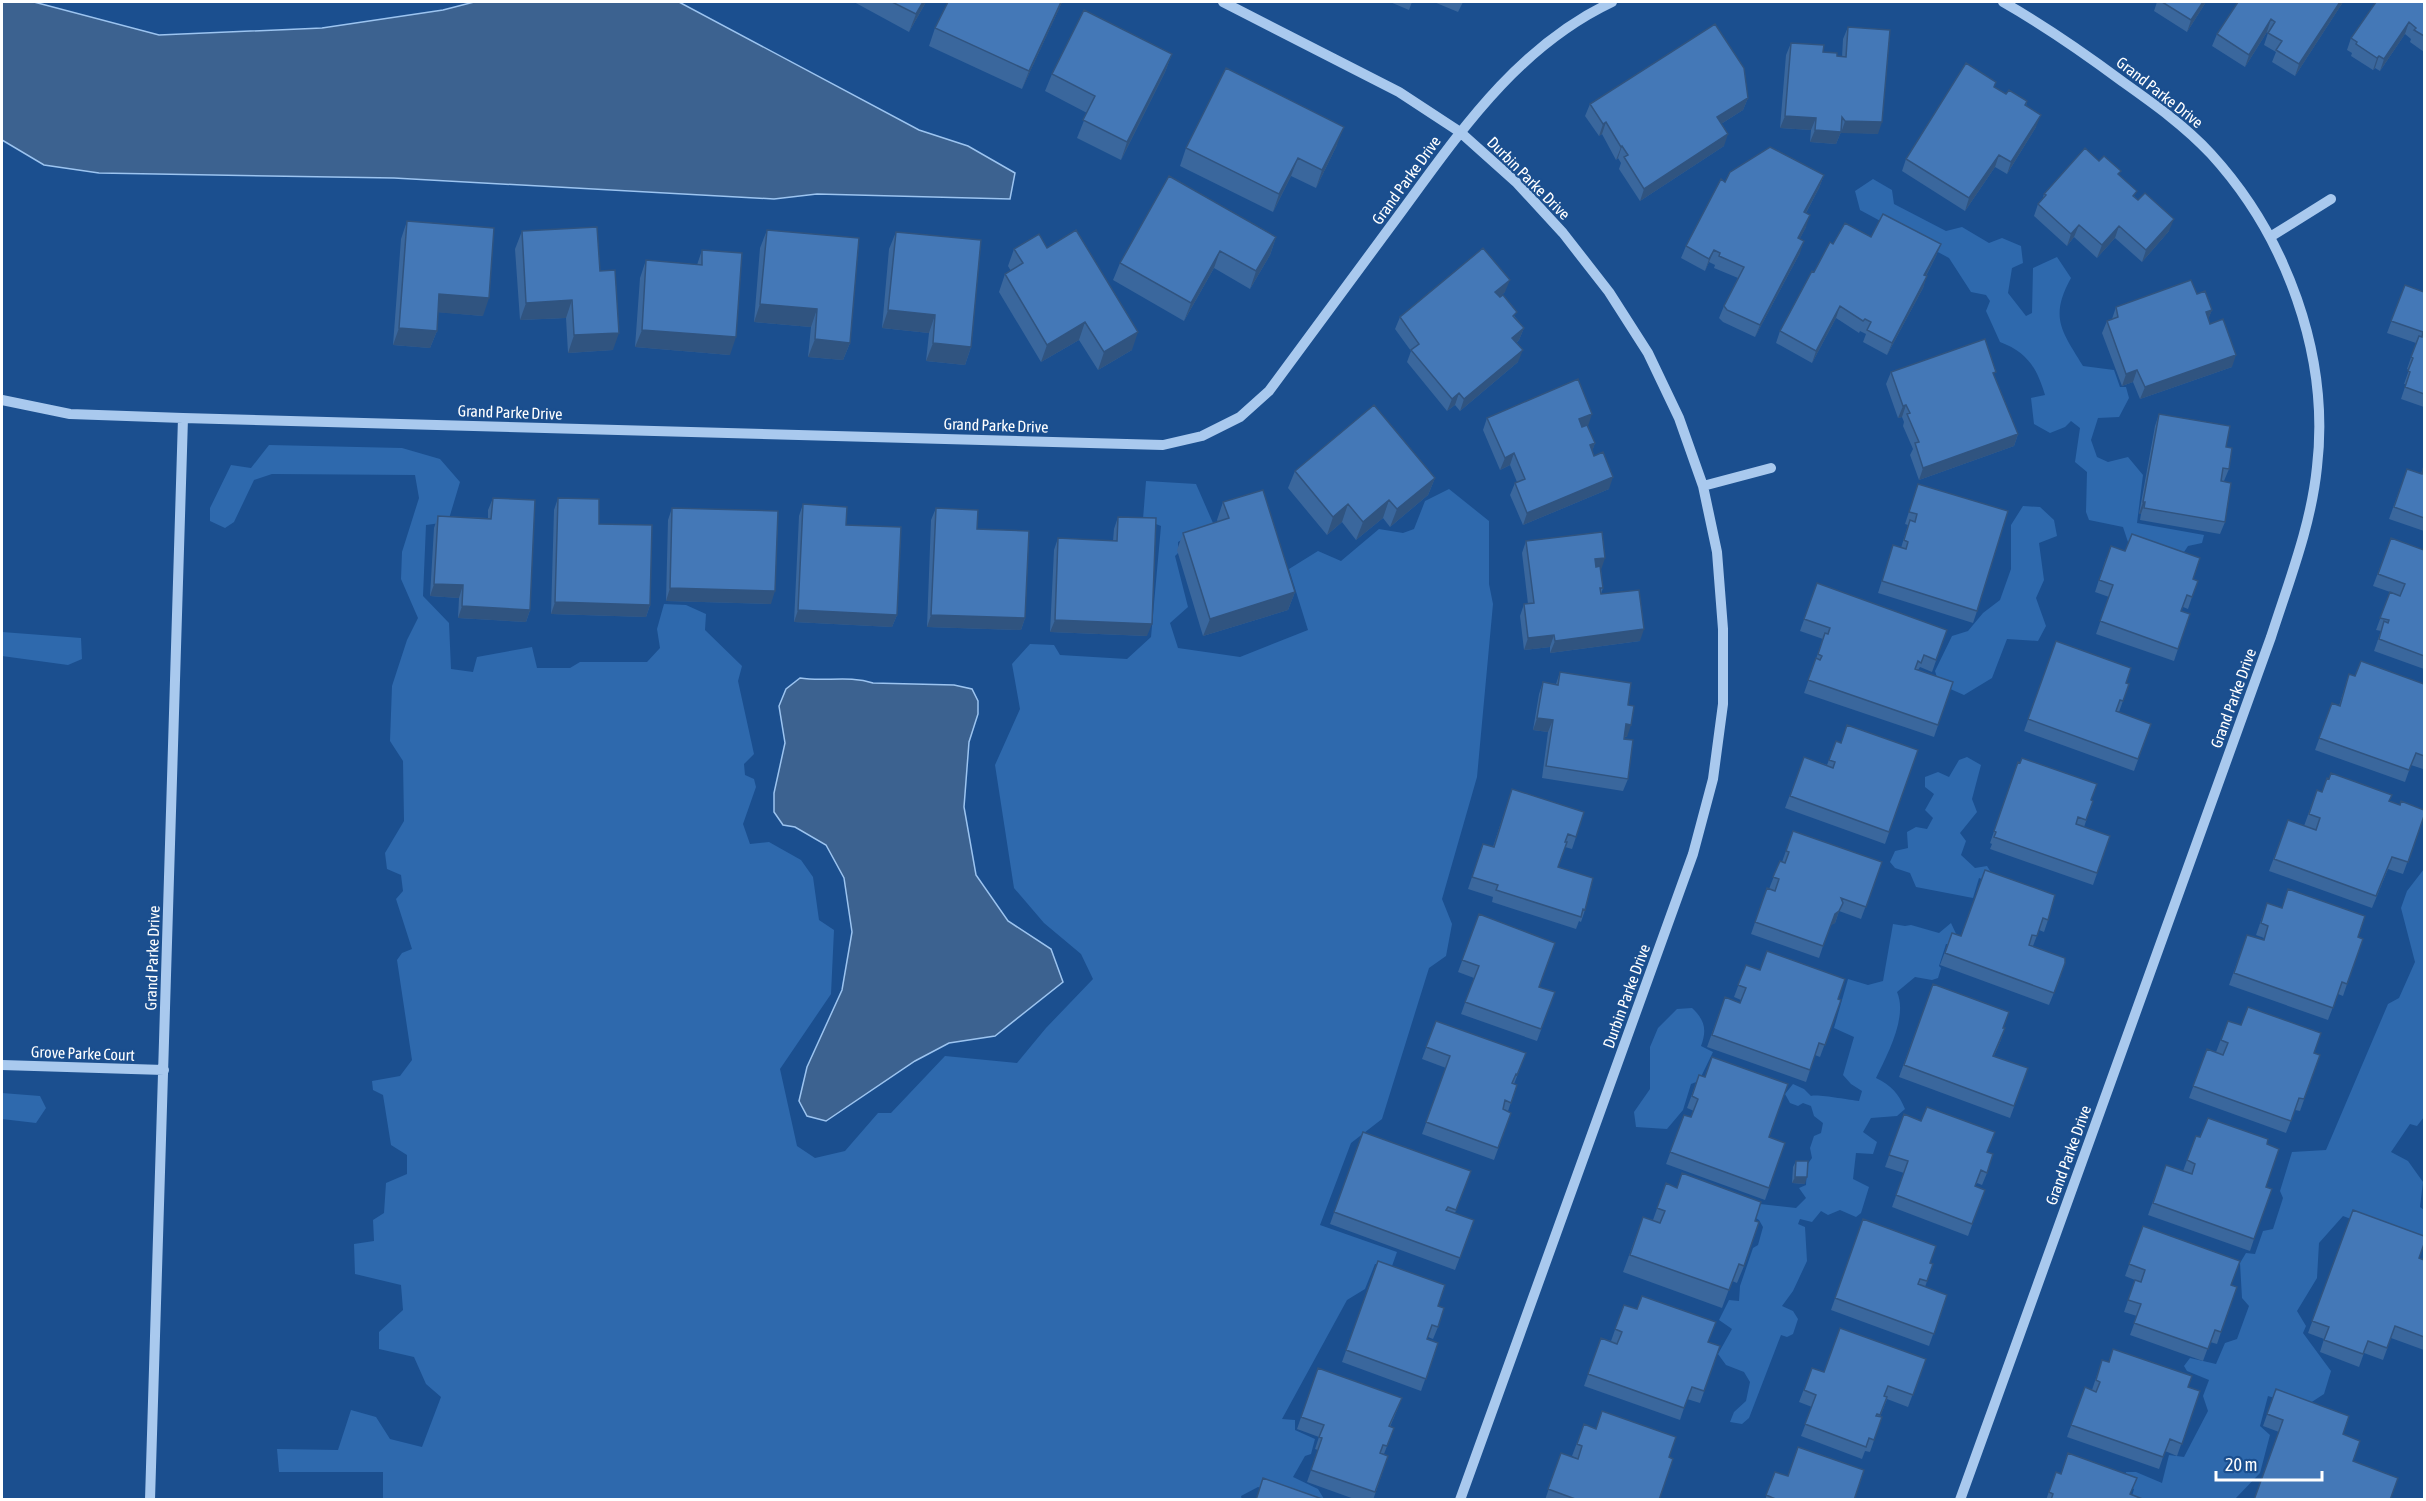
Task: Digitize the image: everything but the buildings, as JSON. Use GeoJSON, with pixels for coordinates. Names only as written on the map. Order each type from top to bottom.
{"type":"FeatureCollection","features":[{"type":"Feature","properties":{"kind":"street","name":"Durbin Parke Drive"},"geometry":{"type":"LineString","coordinates":[[1223,2],[1399,92],[1460,132],[1517,183],[1563,233],[1609,292],[1647,353],[1679,418],[1703,486],[1717,552],[1723,629],[1723,704],[1713,779],[1693,854],[1460,1500]]}},
{"type":"Feature","properties":{"kind":"street","name":"Grand Parke Drive"},"geometry":{"type":"LineString","coordinates":[[2,400],[70,414],[183,418],[1163,445],[1203,436],[1240,417],[1269,391],[1460,132],[1499,85],[1545,44],[1598,8],[1612,2]]}},
{"type":"Feature","properties":{"kind":"street","name":"Grand Parke Drive"},"geometry":{"type":"LineString","coordinates":[[1960,1500],[2271,637],[2307,529],[2318,466],[2319,417],[2312,353],[2300,306],[2270,237],[2241,190],[2210,153],[2175,119],[2049,28],[2002,2]]}},
{"type":"Feature","properties":{"kind":"street"},"geometry":{"type":"LineString","coordinates":[[2270,237],[2331,199]]}},
{"type":"Feature","properties":{"kind":"street","name":"Grand Parke Drive"},"geometry":{"type":"LineString","coordinates":[[150,1500],[183,418]]}},
{"type":"Feature","properties":{"kind":"street"},"geometry":{"type":"LineString","coordinates":[[1703,486],[1771,468]]}},
{"type":"Feature","properties":{"kind":"street","name":"Grove Parke Court"},"geometry":{"type":"LineString","coordinates":[[2,1065],[164,1070]]}},
{"type":"Feature","properties":{"kind":"shaded area"},"geometry":{"type":"Polygon","coordinates":[[[2,2],[34,2],[159,35],[322,28],[443,10],[474,2],[679,2],[919,130],[968,146],[1015,173],[1010,199],[817,194],[774,199],[394,178],[99,173],[44,165],[2,140],[2,2]]]}},
{"type":"Feature","properties":{"kind":"shaded area"},"geometry":{"type":"Polygon","coordinates":[[[1873,179],[1892,190],[1894,204],[1946,231],[1962,227],[1989,243],[2002,238],[2021,246],[2023,263],[2012,268],[2008,293],[2026,316],[2032,313],[2033,268],[2057,257],[2071,278],[2064,292],[2060,314],[2061,324],[2069,343],[2083,366],[2114,370],[2120,387],[2126,387],[2129,398],[2119,417],[2098,418],[2091,440],[2097,457],[2108,462],[2128,457],[2143,475],[2137,523],[2204,535],[2202,543],[2188,546],[2178,561],[2129,545],[2123,527],[2089,520],[2086,512],[2087,472],[2075,462],[2080,428],[2071,421],[2065,427],[2050,433],[2034,424],[2031,398],[2045,395],[2042,385],[2030,362],[2017,351],[2000,342],[1986,311],[1990,301],[1986,295],[1971,292],[1949,258],[1860,210],[1855,191],[1873,179]]]}},
{"type":"Feature","properties":{"kind":"shaded area"},"geometry":{"type":"Polygon","coordinates":[[[269,445],[402,448],[440,459],[460,482],[448,522],[426,525],[423,596],[449,623],[451,669],[473,672],[477,657],[532,647],[537,668],[570,668],[580,662],[647,662],[660,648],[657,629],[664,604],[686,605],[706,614],[705,630],[742,666],[738,681],[754,754],[744,764],[745,775],[754,779],[756,787],[743,824],[750,844],[769,842],[801,860],[813,877],[819,920],[834,930],[831,994],[780,1069],[797,1146],[815,1158],[845,1151],[878,1113],[891,1113],[945,1056],[1017,1063],[1046,1028],[1093,979],[1081,954],[1044,923],[1014,888],[995,765],[1020,709],[1012,664],[1030,644],[1054,645],[1060,655],[1127,659],[1151,637],[1161,526],[1143,519],[1146,481],[1196,484],[1213,523],[1178,542],[1178,553],[1175,556],[1188,607],[1170,623],[1178,648],[1240,657],[1308,630],[1289,569],[1318,551],[1341,561],[1379,529],[1403,533],[1414,529],[1425,501],[1449,489],[1489,521],[1489,584],[1493,604],[1477,777],[1442,899],[1452,924],[1446,956],[1429,968],[1382,1119],[1351,1143],[1320,1225],[1397,1252],[1392,1266],[1375,1264],[1365,1289],[1347,1300],[1282,1419],[1295,1420],[1295,1430],[1315,1439],[1311,1454],[1305,1456],[1293,1477],[1318,1489],[1324,1499],[1293,1499],[1258,1487],[1241,1496],[1242,1500],[383,1500],[383,1472],[279,1472],[277,1449],[338,1450],[351,1410],[376,1417],[390,1439],[422,1447],[441,1397],[426,1384],[414,1357],[379,1349],[379,1332],[403,1310],[401,1285],[355,1274],[354,1244],[374,1241],[373,1220],[384,1213],[386,1183],[407,1174],[407,1155],[391,1145],[383,1095],[373,1090],[372,1081],[400,1076],[412,1060],[397,960],[402,953],[412,949],[396,899],[403,891],[401,875],[387,869],[385,853],[404,821],[403,761],[390,741],[392,686],[407,640],[418,618],[401,579],[402,552],[419,498],[415,475],[272,474],[254,480],[234,522],[225,528],[210,521],[210,508],[231,465],[251,468],[269,445]]]}},
{"type":"Feature","properties":{"kind":"shaded area"},"geometry":{"type":"Polygon","coordinates":[[[2023,506],[2040,507],[2054,520],[2057,536],[2039,543],[2044,580],[2036,598],[2046,626],[2038,641],[2007,639],[1992,678],[1964,695],[1939,684],[1935,671],[1952,636],[1968,631],[1983,613],[2000,600],[2011,569],[2011,525],[2023,506]]]}},
{"type":"Feature","properties":{"kind":"shaded area"},"geometry":{"type":"Polygon","coordinates":[[[2,632],[81,638],[82,659],[68,665],[2,656],[2,632]]]}},
{"type":"Feature","properties":{"kind":"shaded area"},"geometry":{"type":"Polygon","coordinates":[[[800,678],[954,685],[972,689],[978,701],[978,714],[969,742],[964,807],[976,875],[1008,921],[1051,949],[1063,982],[995,1036],[949,1043],[915,1061],[826,1121],[807,1116],[799,1101],[807,1067],[842,990],[852,932],[844,878],[826,845],[795,827],[783,825],[774,812],[774,793],[785,743],[779,706],[786,689],[800,678]]]}},
{"type":"Feature","properties":{"kind":"shaded area"},"geometry":{"type":"Polygon","coordinates":[[[1967,757],[1981,765],[1972,799],[1977,812],[1960,833],[1966,841],[1961,855],[1975,868],[1987,866],[1992,874],[1990,882],[1979,878],[1973,898],[1916,887],[1910,873],[1895,868],[1890,862],[1895,851],[1908,848],[1907,832],[1916,827],[1927,829],[1933,818],[1925,810],[1934,794],[1925,787],[1925,777],[1938,772],[1949,777],[1959,760],[1967,757]]]}},
{"type":"Feature","properties":{"kind":"shaded area"},"geometry":{"type":"Polygon","coordinates":[[[2424,869],[2424,1117],[2417,1126],[2410,1124],[2391,1152],[2408,1161],[2423,1182],[2420,1207],[2424,1210],[2424,1247],[2343,1216],[2319,1243],[2317,1278],[2297,1311],[2306,1326],[2303,1333],[2331,1371],[2324,1394],[2304,1407],[2268,1396],[2260,1426],[2270,1435],[2260,1473],[2235,1499],[2137,1499],[2132,1496],[2134,1489],[2124,1484],[2126,1472],[2136,1472],[2162,1483],[2169,1455],[2184,1457],[2208,1411],[2203,1396],[2209,1380],[2187,1371],[2184,1366],[2190,1358],[2216,1364],[2225,1343],[2237,1339],[2249,1306],[2242,1298],[2240,1263],[2246,1253],[2255,1254],[2263,1231],[2273,1229],[2283,1198],[2280,1191],[2292,1152],[2326,1150],[2388,1004],[2399,998],[2415,962],[2401,908],[2407,891],[2424,869]]]}},
{"type":"Feature","properties":{"kind":"shaded area"},"geometry":{"type":"Polygon","coordinates":[[[1951,923],[1958,938],[1955,944],[1946,944],[1938,978],[1932,980],[1915,977],[1897,992],[1900,1002],[1898,1024],[1876,1078],[1894,1090],[1905,1109],[1897,1116],[1871,1118],[1863,1132],[1877,1142],[1873,1154],[1856,1153],[1853,1179],[1869,1187],[1861,1213],[1856,1217],[1840,1210],[1828,1215],[1821,1211],[1812,1222],[1800,1219],[1798,1224],[1805,1227],[1807,1261],[1793,1291],[1782,1306],[1793,1311],[1798,1319],[1793,1334],[1787,1337],[1781,1335],[1749,1418],[1742,1424],[1730,1422],[1734,1412],[1746,1401],[1750,1382],[1744,1372],[1726,1365],[1718,1354],[1732,1329],[1719,1320],[1729,1300],[1739,1301],[1740,1286],[1753,1248],[1758,1245],[1763,1227],[1759,1220],[1752,1216],[1760,1204],[1796,1208],[1806,1198],[1799,1188],[1806,1185],[1807,1165],[1812,1158],[1810,1148],[1814,1136],[1821,1133],[1823,1123],[1814,1116],[1811,1106],[1803,1103],[1798,1106],[1790,1103],[1785,1094],[1793,1084],[1804,1089],[1811,1096],[1859,1101],[1862,1091],[1843,1075],[1854,1037],[1834,1028],[1848,979],[1868,985],[1883,981],[1893,924],[1911,925],[1939,933],[1951,923]]]}},
{"type":"Feature","properties":{"kind":"shaded area"},"geometry":{"type":"Polygon","coordinates":[[[1692,1008],[1704,1026],[1701,1046],[1713,1052],[1699,1081],[1691,1084],[1683,1110],[1667,1129],[1636,1127],[1634,1112],[1650,1089],[1650,1047],[1658,1028],[1677,1009],[1692,1008]]]}},
{"type":"Feature","properties":{"kind":"shaded area"},"geometry":{"type":"Polygon","coordinates":[[[2,1093],[40,1096],[46,1108],[36,1123],[2,1119],[2,1093]]]}}]}
